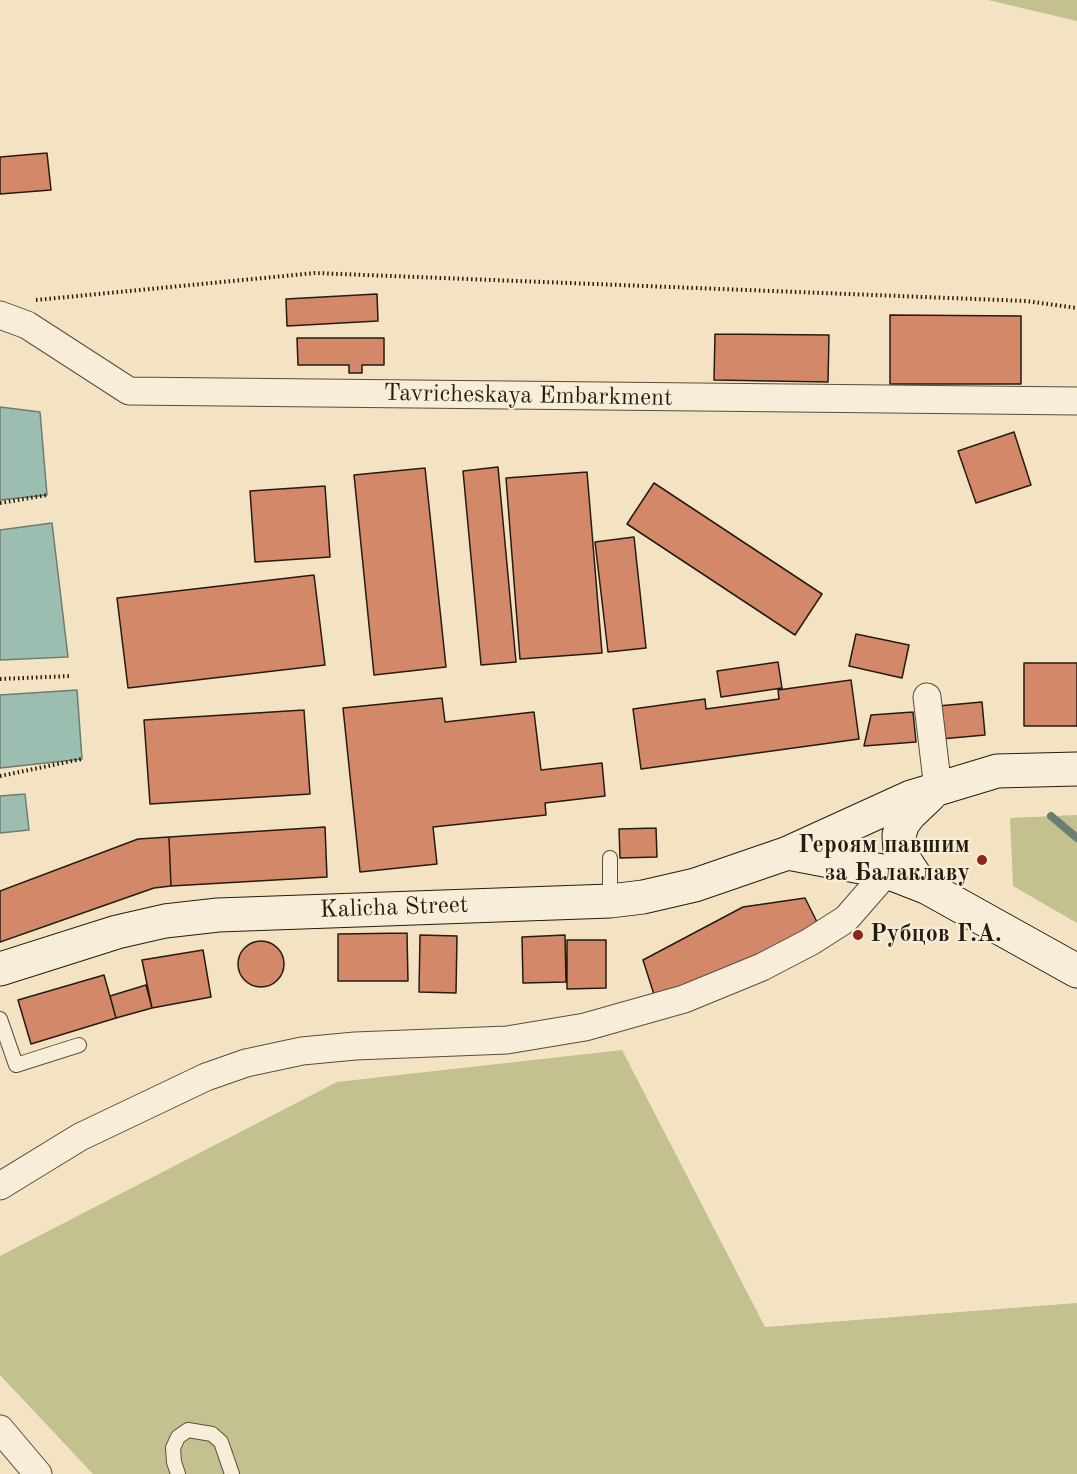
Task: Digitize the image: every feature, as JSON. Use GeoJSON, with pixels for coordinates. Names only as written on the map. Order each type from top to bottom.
{"type":"FeatureCollection","features":[{"type":"Feature","properties":{"kind":"main road","name":"Kalicha Street"},"geometry":{"type":"LineString","coordinates":[[0,969],[117,932],[165,921],[218,915],[610,901],[643,897],[695,885],[788,853],[911,797],[997,771],[1077,769]]}},
{"type":"Feature","properties":{"kind":"main road"},"geometry":{"type":"LineString","coordinates":[[928,888],[915,876],[907,864],[900,850],[899,836],[909,813],[938,789]]}},
{"type":"Feature","properties":{"kind":"main road"},"geometry":{"type":"LineString","coordinates":[[788,853],[887,872],[928,888],[1077,971]]}},
{"type":"Feature","properties":{"kind":"street","name":"Tavricheskaya Embarkment"},"geometry":{"type":"LineString","coordinates":[[0,315],[27,324],[129,391],[1077,401]]}},
{"type":"Feature","properties":{"kind":"street"},"geometry":{"type":"LineString","coordinates":[[927,697],[938,789]]}},
{"type":"Feature","properties":{"kind":"street"},"geometry":{"type":"LineString","coordinates":[[0,1186],[80,1137],[206,1077],[246,1063],[302,1051],[344,1047],[507,1040],[585,1027],[684,999],[762,967],[810,942],[846,919],[887,872]]}},
{"type":"Feature","properties":{"kind":"street"},"geometry":{"type":"LineString","coordinates":[[0,1430],[38,1474]]}},
{"type":"Feature","properties":{"kind":"lane"},"geometry":{"type":"LineString","coordinates":[[610,858],[610,901]]}},
{"type":"Feature","properties":{"kind":"lane"},"geometry":{"type":"LineString","coordinates":[[0,1019],[16,1065],[79,1045]]}},
{"type":"Feature","properties":{"kind":"lane"},"geometry":{"type":"LineString","coordinates":[[178,1474],[173,1448],[178,1437],[188,1430],[212,1434],[222,1442],[232,1474]]}},
{"type":"Feature","properties":{"kind":"path"},"geometry":{"type":"LineString","coordinates":[[35,300],[315,273],[1026,301],[1077,308]]}},
{"type":"Feature","properties":{"kind":"path"},"geometry":{"type":"LineString","coordinates":[[0,502],[46,495]]}},
{"type":"Feature","properties":{"kind":"path"},"geometry":{"type":"LineString","coordinates":[[0,679],[71,676]]}},
{"type":"Feature","properties":{"kind":"path"},"geometry":{"type":"LineString","coordinates":[[0,776],[82,759]]}},
{"type":"Feature","properties":{"kind":"shaded area"},"geometry":{"type":"Polygon","coordinates":[[[988,0],[1077,0],[1077,21],[988,0]]]}},
{"type":"Feature","properties":{"kind":"shaded area"},"geometry":{"type":"Polygon","coordinates":[[[0,407],[40,412],[47,495],[0,500],[0,407]]]}},
{"type":"Feature","properties":{"kind":"shaded area"},"geometry":{"type":"Polygon","coordinates":[[[52,523],[68,657],[0,660],[0,530],[52,523]]]}},
{"type":"Feature","properties":{"kind":"shaded area"},"geometry":{"type":"Polygon","coordinates":[[[77,690],[82,759],[0,768],[0,695],[77,690]]]}},
{"type":"Feature","properties":{"kind":"shaded area"},"geometry":{"type":"Polygon","coordinates":[[[25,794],[29,830],[0,833],[0,796],[25,794]]]}},
{"type":"Feature","properties":{"kind":"shaded area"},"geometry":{"type":"Polygon","coordinates":[[[1077,815],[1077,923],[1013,886],[1010,818],[1077,815]]]}},
{"type":"Feature","properties":{"kind":"shaded area"},"geometry":{"type":"Polygon","coordinates":[[[622,1050],[765,1327],[1077,1303],[1077,1474],[93,1474],[0,1375],[0,1256],[337,1082],[622,1050]]]}},
{"type":"Feature","properties":{"kind":"building"},"geometry":{"type":"Polygon","coordinates":[[[47,153],[51,190],[0,194],[0,157],[47,153]]]}},
{"type":"Feature","properties":{"kind":"building"},"geometry":{"type":"Polygon","coordinates":[[[377,294],[378,321],[287,326],[286,299],[377,294]]]}},
{"type":"Feature","properties":{"kind":"building"},"geometry":{"type":"Polygon","coordinates":[[[890,315],[1021,316],[1021,384],[890,384],[890,315]]]}},
{"type":"Feature","properties":{"kind":"building"},"geometry":{"type":"Polygon","coordinates":[[[715,334],[829,335],[828,382],[714,380],[715,334]]]}},
{"type":"Feature","properties":{"kind":"building"},"geometry":{"type":"Polygon","coordinates":[[[297,338],[384,338],[384,365],[362,365],[362,373],[349,373],[349,365],[298,365],[297,338]]]}},
{"type":"Feature","properties":{"kind":"building"},"geometry":{"type":"Polygon","coordinates":[[[1014,432],[1031,485],[976,503],[958,451],[1014,432]]]}},
{"type":"Feature","properties":{"kind":"building"},"geometry":{"type":"Polygon","coordinates":[[[498,467],[516,662],[481,665],[463,471],[498,467]]]}},
{"type":"Feature","properties":{"kind":"building"},"geometry":{"type":"Polygon","coordinates":[[[425,468],[446,667],[374,675],[354,475],[425,468]]]}},
{"type":"Feature","properties":{"kind":"building"},"geometry":{"type":"Polygon","coordinates":[[[587,472],[602,653],[520,659],[506,478],[587,472]]]}},
{"type":"Feature","properties":{"kind":"building"},"geometry":{"type":"Polygon","coordinates":[[[654,483],[822,594],[795,635],[627,524],[654,483]]]}},
{"type":"Feature","properties":{"kind":"building"},"geometry":{"type":"Polygon","coordinates":[[[325,486],[330,557],[255,562],[250,491],[325,486]]]}},
{"type":"Feature","properties":{"kind":"building"},"geometry":{"type":"Polygon","coordinates":[[[634,537],[646,648],[608,652],[595,542],[634,537]]]}},
{"type":"Feature","properties":{"kind":"building"},"geometry":{"type":"Polygon","coordinates":[[[314,575],[325,665],[128,688],[117,598],[314,575]]]}},
{"type":"Feature","properties":{"kind":"building"},"geometry":{"type":"Polygon","coordinates":[[[856,634],[909,645],[902,678],[849,666],[856,634]]]}},
{"type":"Feature","properties":{"kind":"building"},"geometry":{"type":"Polygon","coordinates":[[[778,662],[782,688],[721,697],[717,671],[778,662]]]}},
{"type":"Feature","properties":{"kind":"building"},"geometry":{"type":"Polygon","coordinates":[[[1024,663],[1077,663],[1077,726],[1024,726],[1024,663]]]}},
{"type":"Feature","properties":{"kind":"building"},"geometry":{"type":"Polygon","coordinates":[[[851,680],[859,739],[641,769],[633,709],[705,699],[706,709],[779,699],[778,690],[851,680]]]}},
{"type":"Feature","properties":{"kind":"building"},"geometry":{"type":"Polygon","coordinates":[[[442,698],[445,722],[534,712],[541,770],[602,763],[605,796],[545,803],[546,815],[433,827],[437,864],[360,872],[343,708],[442,698]]]}},
{"type":"Feature","properties":{"kind":"building"},"geometry":{"type":"Polygon","coordinates":[[[982,702],[985,735],[941,739],[938,706],[982,702]]]}},
{"type":"Feature","properties":{"kind":"building"},"geometry":{"type":"Polygon","coordinates":[[[304,710],[310,794],[150,804],[144,720],[304,710]]]}},
{"type":"Feature","properties":{"kind":"building"},"geometry":{"type":"Polygon","coordinates":[[[913,712],[916,742],[864,746],[871,715],[913,712]]]}},
{"type":"Feature","properties":{"kind":"building"},"geometry":{"type":"Polygon","coordinates":[[[325,827],[327,877],[171,886],[169,837],[325,827]]]}},
{"type":"Feature","properties":{"kind":"building"},"geometry":{"type":"Polygon","coordinates":[[[656,828],[657,857],[620,858],[619,829],[656,828]]]}},
{"type":"Feature","properties":{"kind":"building"},"geometry":{"type":"Polygon","coordinates":[[[169,837],[171,886],[154,888],[0,942],[0,891],[138,839],[169,837]]]}},
{"type":"Feature","properties":{"kind":"building"},"geometry":{"type":"Polygon","coordinates":[[[805,898],[821,930],[657,1004],[643,960],[743,907],[805,898]]]}},
{"type":"Feature","properties":{"kind":"building"},"geometry":{"type":"Polygon","coordinates":[[[407,933],[408,981],[338,981],[338,934],[407,933]]]}},
{"type":"Feature","properties":{"kind":"building"},"geometry":{"type":"Polygon","coordinates":[[[420,935],[457,936],[456,993],[419,992],[420,935]]]}},
{"type":"Feature","properties":{"kind":"building"},"geometry":{"type":"Polygon","coordinates":[[[565,935],[566,982],[523,983],[522,937],[565,935]]]}},
{"type":"Feature","properties":{"kind":"building"},"geometry":{"type":"Polygon","coordinates":[[[567,940],[606,940],[606,988],[567,989],[567,940]]]}},
{"type":"Feature","properties":{"kind":"building"},"geometry":{"type":"Polygon","coordinates":[[[261,941],[277,948],[284,964],[277,980],[261,987],[245,980],[238,964],[245,948],[261,941]]]}},
{"type":"Feature","properties":{"kind":"building"},"geometry":{"type":"Polygon","coordinates":[[[203,950],[211,997],[152,1008],[142,960],[203,950]]]}},
{"type":"Feature","properties":{"kind":"building"},"geometry":{"type":"Polygon","coordinates":[[[104,975],[116,1018],[31,1044],[18,1000],[104,975]]]}},
{"type":"Feature","properties":{"kind":"building"},"geometry":{"type":"Polygon","coordinates":[[[146,985],[152,1008],[116,1018],[110,996],[146,985]]]}},
{"type":"Feature","properties":{"kind":"waterway"},"geometry":{"type":"LineString","coordinates":[[1051,816],[1077,838]]}},
{"type":"Feature","properties":{"kind":"place","name":"Героям павшим за Балаклаву"},"geometry":{"type":"Point","coordinates":[982,860]}},
{"type":"Feature","properties":{"kind":"place","name":"Рубцов Г.А."},"geometry":{"type":"Point","coordinates":[858,935]}}]}
